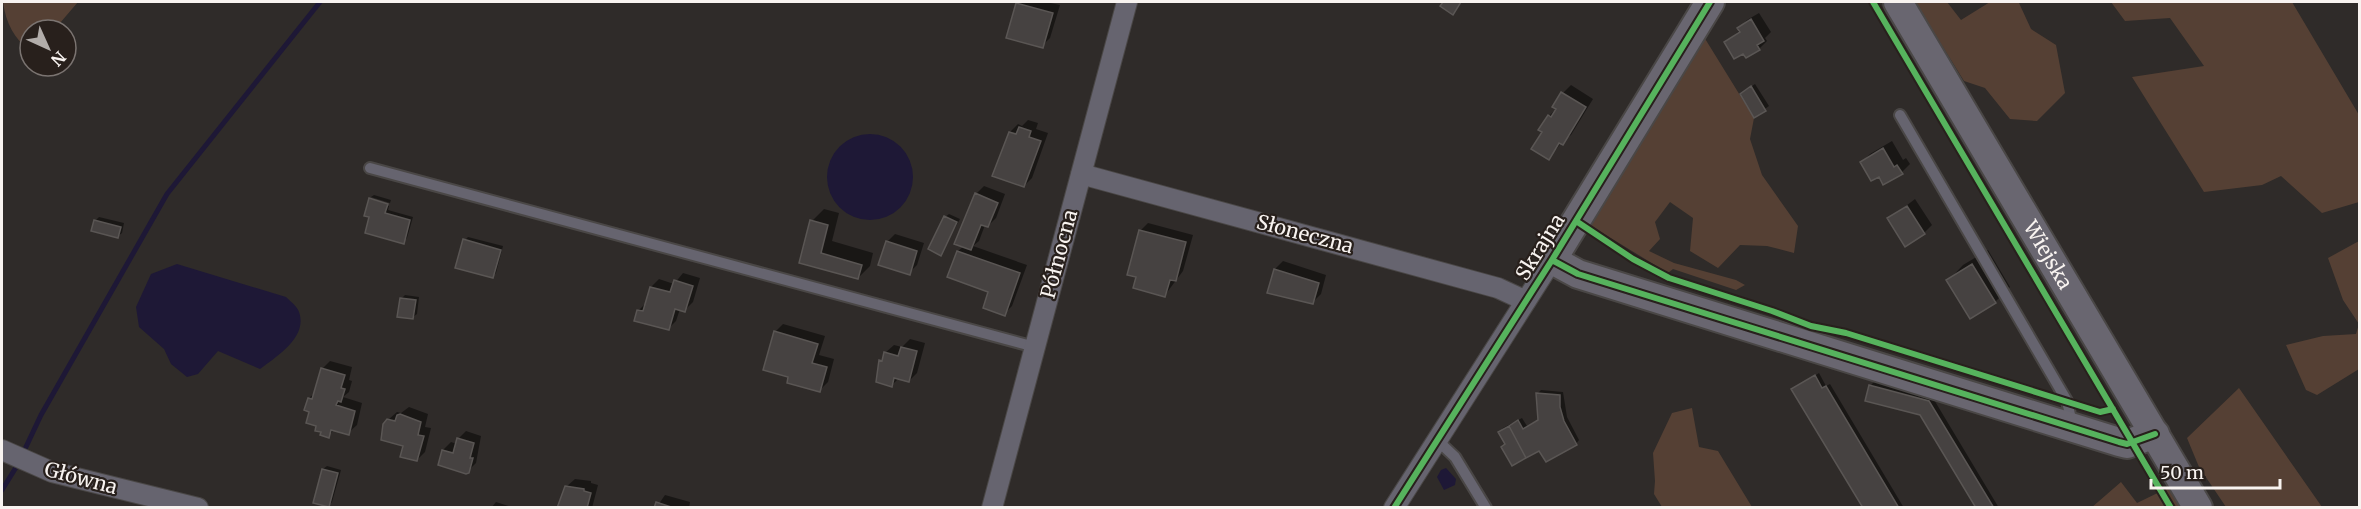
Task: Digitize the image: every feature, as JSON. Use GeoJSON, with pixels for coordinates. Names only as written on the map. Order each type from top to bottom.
{"type":"FeatureCollection","features":[{"type":"Feature","properties":{"kind":"street","name":"Północna"},"geometry":{"type":"LineString","coordinates":[[992,507],[1127,2]]}},
{"type":"Feature","properties":{"kind":"street","name":"Skrajna"},"geometry":{"type":"LineString","coordinates":[[1394,507],[1552,260],[1710,2]]}},
{"type":"Feature","properties":{"kind":"street","name":"Wiejska"},"geometry":{"type":"LineString","coordinates":[[1898,2],[2198,507]]}},
{"type":"Feature","properties":{"kind":"street","name":"Słoneczna"},"geometry":{"type":"LineString","coordinates":[[1081,174],[1498,288],[1526,301]]}},
{"type":"Feature","properties":{"kind":"street"},"geometry":{"type":"LineString","coordinates":[[1552,260],[1587,276],[2127,444],[2155,434]]}},
{"type":"Feature","properties":{"kind":"street","name":"Główna"},"geometry":{"type":"LineString","coordinates":[[2,450],[52,472],[198,507]]}},
{"type":"Feature","properties":{"kind":"lane"},"geometry":{"type":"LineString","coordinates":[[1900,116],[2067,401],[2072,427]]}},
{"type":"Feature","properties":{"kind":"lane"},"geometry":{"type":"LineString","coordinates":[[370,168],[1035,347]]}},
{"type":"Feature","properties":{"kind":"lane"},"geometry":{"type":"LineString","coordinates":[[1437,440],[1455,457],[1486,507]]}},
{"type":"Feature","properties":{"kind":"shaded area"},"geometry":{"type":"Polygon","coordinates":[[[3,2],[78,2],[64,18],[18,18],[18,39],[6,17],[3,2]]]}},
{"type":"Feature","properties":{"kind":"shaded area"},"geometry":{"type":"Polygon","coordinates":[[[1915,2],[1947,2],[1961,20],[1990,2],[2019,3],[2031,29],[2056,45],[2065,93],[2037,121],[2010,119],[1985,88],[1964,81],[1915,2]]]}},
{"type":"Feature","properties":{"kind":"shaded area"},"geometry":{"type":"Polygon","coordinates":[[[2111,2],[2292,2],[2359,115],[2359,202],[2322,213],[2281,176],[2262,185],[2204,192],[2132,77],[2204,66],[2170,18],[2125,21],[2111,2]]]}},
{"type":"Feature","properties":{"kind":"shaded area"},"geometry":{"type":"Polygon","coordinates":[[[1704,37],[1754,118],[1750,139],[1762,175],[1798,226],[1794,253],[1767,246],[1740,245],[1718,268],[1690,251],[1693,218],[1670,202],[1655,222],[1660,239],[1649,251],[1674,263],[1736,280],[1745,285],[1736,290],[1673,269],[1668,273],[1591,226],[1704,37]]]}},
{"type":"Feature","properties":{"kind":"shaded area"},"geometry":{"type":"Polygon","coordinates":[[[870,134],[886,138],[900,147],[909,161],[913,177],[909,193],[900,207],[886,216],[870,220],[854,216],[840,207],[831,193],[827,177],[831,161],[840,147],[854,138],[870,134]]]}},
{"type":"Feature","properties":{"kind":"shaded area"},"geometry":{"type":"Polygon","coordinates":[[[2359,241],[2359,324],[2343,300],[2328,258],[2359,241]]]}},
{"type":"Feature","properties":{"kind":"shaded area"},"geometry":{"type":"Polygon","coordinates":[[[177,264],[286,297],[299,312],[301,321],[295,338],[282,352],[260,369],[218,351],[198,374],[187,377],[171,364],[164,349],[139,327],[136,307],[151,274],[177,264]]]}},
{"type":"Feature","properties":{"kind":"shaded area"},"geometry":{"type":"Polygon","coordinates":[[[2359,324],[2359,369],[2317,395],[2306,390],[2286,345],[2323,336],[2356,334],[2359,324]]]}},
{"type":"Feature","properties":{"kind":"shaded area"},"geometry":{"type":"Polygon","coordinates":[[[2239,388],[2322,507],[2226,507],[2199,467],[2187,438],[2239,388]]]}},
{"type":"Feature","properties":{"kind":"shaded area"},"geometry":{"type":"Polygon","coordinates":[[[1692,408],[1699,447],[1718,451],[1752,507],[1662,507],[1654,494],[1653,453],[1672,413],[1692,408]]]}},
{"type":"Feature","properties":{"kind":"shaded area"},"geometry":{"type":"Polygon","coordinates":[[[1446,468],[1456,479],[1455,485],[1444,490],[1437,477],[1441,470],[1446,468]]]}},
{"type":"Feature","properties":{"kind":"shaded area"},"geometry":{"type":"Polygon","coordinates":[[[2121,482],[2137,503],[2170,487],[2182,507],[2091,508],[2121,482]]]}},
{"type":"Feature","properties":{"kind":"building"},"geometry":{"type":"Polygon","coordinates":[[[1443,2],[1461,2],[1453,15],[1440,6],[1443,2]]]}},
{"type":"Feature","properties":{"kind":"building"},"geometry":{"type":"Polygon","coordinates":[[[1016,3],[1053,13],[1043,48],[1006,38],[1016,3]]]}},
{"type":"Feature","properties":{"kind":"building"},"geometry":{"type":"Polygon","coordinates":[[[1751,19],[1764,41],[1757,45],[1760,50],[1746,58],[1743,54],[1734,59],[1724,42],[1740,32],[1737,28],[1751,19]]]}},
{"type":"Feature","properties":{"kind":"building"},"geometry":{"type":"Polygon","coordinates":[[[1751,86],[1766,111],[1754,118],[1740,94],[1751,86]]]}},
{"type":"Feature","properties":{"kind":"building"},"geometry":{"type":"Polygon","coordinates":[[[1561,92],[1586,107],[1563,145],[1559,143],[1549,160],[1531,149],[1542,132],[1538,130],[1548,115],[1551,117],[1556,109],[1552,107],[1561,92]]]}},
{"type":"Feature","properties":{"kind":"building"},"geometry":{"type":"Polygon","coordinates":[[[1019,127],[1031,131],[1029,137],[1041,141],[1024,187],[992,176],[1009,132],[1016,134],[1019,127]]]}},
{"type":"Feature","properties":{"kind":"building"},"geometry":{"type":"Polygon","coordinates":[[[1883,148],[1894,167],[1897,165],[1903,174],[1883,185],[1879,177],[1871,181],[1860,162],[1883,148]]]}},
{"type":"Feature","properties":{"kind":"building"},"geometry":{"type":"Polygon","coordinates":[[[975,193],[998,203],[988,227],[981,225],[971,250],[954,244],[975,193]]]}},
{"type":"Feature","properties":{"kind":"building"},"geometry":{"type":"Polygon","coordinates":[[[369,198],[388,204],[385,213],[410,220],[404,244],[365,233],[369,217],[364,216],[369,198]]]}},
{"type":"Feature","properties":{"kind":"building"},"geometry":{"type":"Polygon","coordinates":[[[1907,206],[1925,234],[1905,247],[1887,218],[1907,206]]]}},
{"type":"Feature","properties":{"kind":"building"},"geometry":{"type":"Polygon","coordinates":[[[944,216],[957,222],[941,256],[928,249],[944,216]]]}},
{"type":"Feature","properties":{"kind":"building"},"geometry":{"type":"Polygon","coordinates":[[[94,220],[121,227],[118,238],[91,231],[94,220]]]}},
{"type":"Feature","properties":{"kind":"building"},"geometry":{"type":"Polygon","coordinates":[[[810,220],[828,225],[821,253],[862,265],[858,279],[799,263],[810,220]]]}},
{"type":"Feature","properties":{"kind":"building"},"geometry":{"type":"Polygon","coordinates":[[[1139,230],[1186,242],[1176,281],[1170,280],[1165,297],[1133,288],[1136,277],[1127,275],[1139,230]]]}},
{"type":"Feature","properties":{"kind":"building"},"geometry":{"type":"Polygon","coordinates":[[[463,239],[501,250],[493,278],[455,268],[463,239]]]}},
{"type":"Feature","properties":{"kind":"building"},"geometry":{"type":"Polygon","coordinates":[[[886,241],[917,251],[910,275],[878,265],[886,241]]]}},
{"type":"Feature","properties":{"kind":"building"},"geometry":{"type":"Polygon","coordinates":[[[957,251],[1020,273],[1005,316],[983,308],[988,292],[947,277],[957,251]]]}},
{"type":"Feature","properties":{"kind":"building"},"geometry":{"type":"Polygon","coordinates":[[[1972,264],[1996,303],[1970,319],[1946,280],[1972,264]]]}},
{"type":"Feature","properties":{"kind":"building"},"geometry":{"type":"Polygon","coordinates":[[[1274,269],[1319,283],[1313,304],[1267,293],[1274,269]]]}},
{"type":"Feature","properties":{"kind":"building"},"geometry":{"type":"Polygon","coordinates":[[[674,280],[693,286],[685,312],[675,309],[669,330],[634,321],[637,310],[643,311],[650,287],[670,292],[674,280]]]}},
{"type":"Feature","properties":{"kind":"building"},"geometry":{"type":"Polygon","coordinates":[[[400,298],[416,300],[413,319],[397,317],[400,298]]]}},
{"type":"Feature","properties":{"kind":"building"},"geometry":{"type":"Polygon","coordinates":[[[774,331],[818,344],[812,363],[827,367],[820,392],[787,383],[788,377],[763,370],[774,331]]]}},
{"type":"Feature","properties":{"kind":"building"},"geometry":{"type":"Polygon","coordinates":[[[901,347],[917,351],[909,382],[894,378],[892,387],[876,382],[879,360],[882,361],[884,352],[898,356],[901,347]]]}},
{"type":"Feature","properties":{"kind":"building"},"geometry":{"type":"Polygon","coordinates":[[[321,368],[345,375],[341,388],[345,389],[341,402],[338,401],[336,405],[355,411],[349,435],[331,430],[329,438],[315,431],[316,426],[306,423],[309,412],[304,410],[308,398],[312,399],[321,368]]]}},
{"type":"Feature","properties":{"kind":"building"},"geometry":{"type":"Polygon","coordinates":[[[1815,375],[1822,388],[1826,386],[1899,508],[1863,508],[1791,389],[1815,375]]]}},
{"type":"Feature","properties":{"kind":"building"},"geometry":{"type":"Polygon","coordinates":[[[1869,385],[1929,401],[1994,508],[1976,508],[1920,415],[1865,401],[1869,385]]]}},
{"type":"Feature","properties":{"kind":"building"},"geometry":{"type":"Polygon","coordinates":[[[1536,393],[1560,395],[1560,407],[1564,421],[1577,445],[1546,462],[1539,451],[1526,458],[1509,426],[1518,420],[1523,429],[1538,420],[1536,393]]]}},
{"type":"Feature","properties":{"kind":"building"},"geometry":{"type":"Polygon","coordinates":[[[397,415],[421,422],[418,435],[424,436],[417,461],[400,457],[403,446],[381,440],[383,424],[387,419],[395,421],[397,415]]]}},
{"type":"Feature","properties":{"kind":"building"},"geometry":{"type":"Polygon","coordinates":[[[1509,426],[1526,458],[1512,466],[1501,447],[1505,444],[1498,432],[1509,426]]]}},
{"type":"Feature","properties":{"kind":"building"},"geometry":{"type":"Polygon","coordinates":[[[457,438],[474,443],[470,458],[473,458],[469,473],[466,474],[438,465],[442,450],[453,453],[457,438]]]}},
{"type":"Feature","properties":{"kind":"building"},"geometry":{"type":"Polygon","coordinates":[[[322,469],[338,473],[329,507],[313,503],[322,469]]]}},
{"type":"Feature","properties":{"kind":"building"},"geometry":{"type":"Polygon","coordinates":[[[565,486],[584,489],[591,493],[587,508],[557,508],[565,486]]]}},
{"type":"Feature","properties":{"kind":"building"},"geometry":{"type":"Polygon","coordinates":[[[656,502],[674,508],[654,508],[656,502]]]}},
{"type":"Feature","properties":{"kind":"waterway"},"geometry":{"type":"LineString","coordinates":[[25,449],[41,415],[167,194],[320,2]]}},
{"type":"Feature","properties":{"kind":"waterway"},"geometry":{"type":"LineString","coordinates":[[2,490],[15,469]]}},
{"type":"Feature","properties":{"kind":"cycle path"},"geometry":{"type":"LineString","coordinates":[[1394,508],[1552,260],[1710,2]]}},
{"type":"Feature","properties":{"kind":"cycle path"},"geometry":{"type":"LineString","coordinates":[[1873,2],[2171,508]]}},
{"type":"Feature","properties":{"kind":"cycle path"},"geometry":{"type":"LineString","coordinates":[[1576,221],[1633,259],[1669,278],[1811,326],[1846,333],[2100,412],[2113,409]]}},
{"type":"Feature","properties":{"kind":"cycle path"},"geometry":{"type":"LineString","coordinates":[[1552,260],[1578,274],[2119,442],[2127,444],[2155,434]]}}]}
